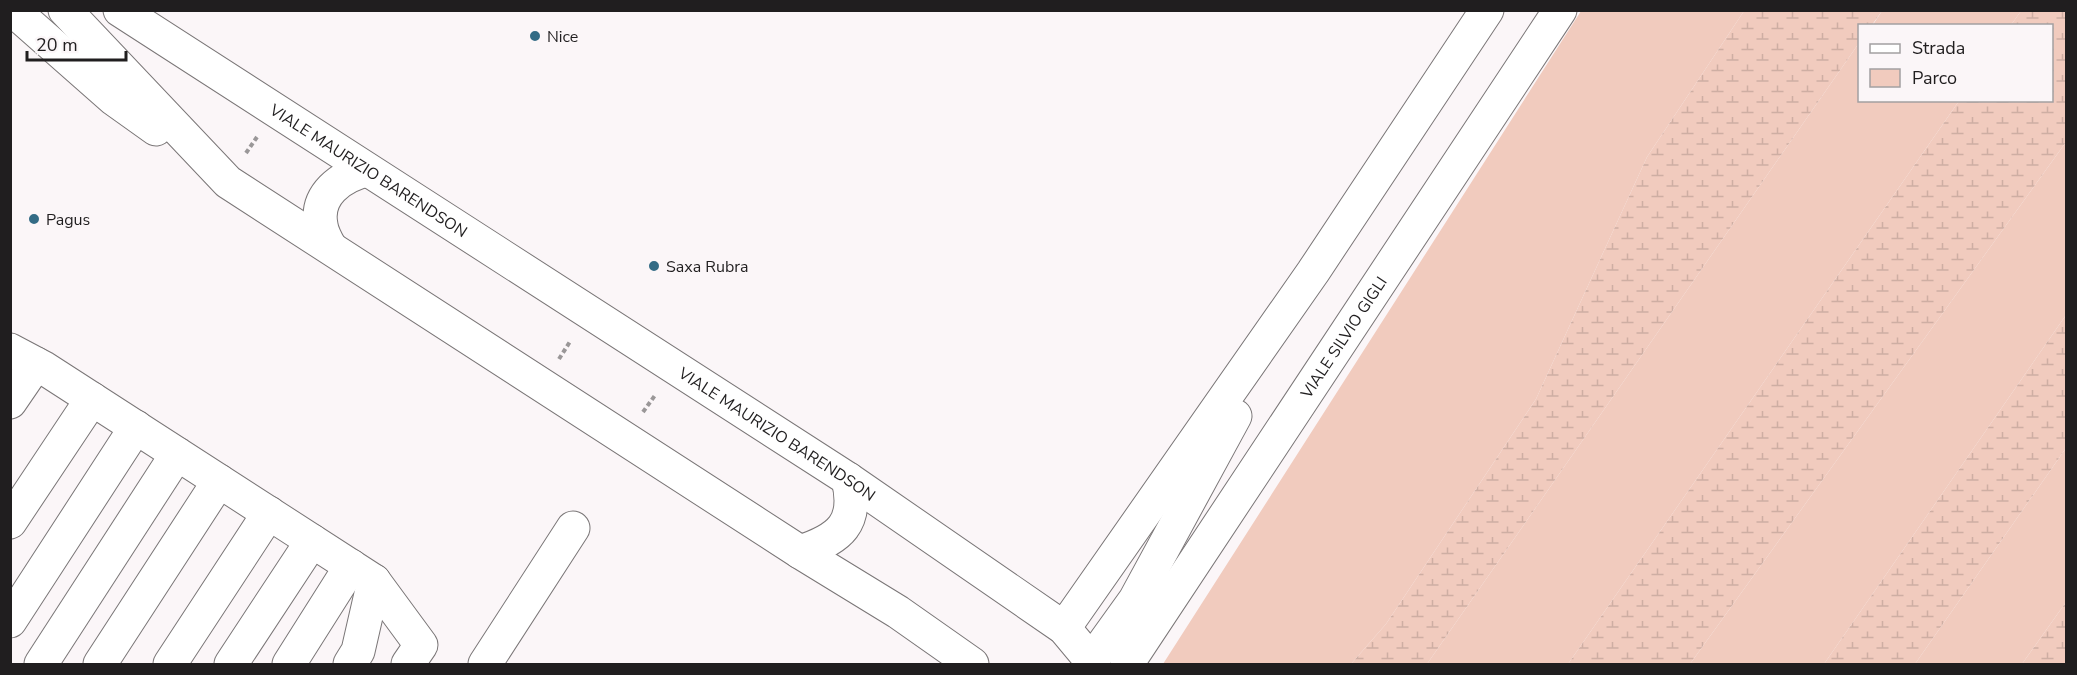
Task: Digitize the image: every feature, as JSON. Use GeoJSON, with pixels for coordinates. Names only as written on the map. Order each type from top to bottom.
{"type":"FeatureCollection","features":[{"type":"Feature","properties":{"kind":"street"},"geometry":{"type":"LineString","coordinates":[[13,10],[114,99],[236,170]]}},
{"type":"Feature","properties":{"kind":"street"},"geometry":{"type":"LineString","coordinates":[[65,10],[236,170],[330,247],[800,552],[924,629],[971,664]]}},
{"type":"Feature","properties":{"kind":"street","name":"VIALE MAURIZIO BARENDSON"},"geometry":{"type":"LineString","coordinates":[[120,10],[848,479],[1064,628],[1091,663]]}},
{"type":"Feature","properties":{"kind":"street"},"geometry":{"type":"LineString","coordinates":[[1064,628],[1313,272],[1487,10]]}},
{"type":"Feature","properties":{"kind":"street","name":"VIALE SILVIO GIGLI"},"geometry":{"type":"LineString","coordinates":[[1127,664],[1560,10]]}},
{"type":"Feature","properties":{"kind":"street"},"geometry":{"type":"LineString","coordinates":[[330,247],[321,225],[321,208],[324,199],[336,183],[350,175],[367,170]]}},
{"type":"Feature","properties":{"kind":"street"},"geometry":{"type":"LineString","coordinates":[[1091,663],[1135,600],[1313,272]]}},
{"type":"Feature","properties":{"kind":"street"},"geometry":{"type":"LineString","coordinates":[[10,402],[23,357],[363,573],[421,645],[408,664]]}},
{"type":"Feature","properties":{"kind":"street"},"geometry":{"type":"LineString","coordinates":[[10,522],[92,399]]}},
{"type":"Feature","properties":{"kind":"street"},"geometry":{"type":"LineString","coordinates":[[10,621],[136,428]]}},
{"type":"Feature","properties":{"kind":"street"},"geometry":{"type":"LineString","coordinates":[[41,664],[177,454]]}},
{"type":"Feature","properties":{"kind":"street"},"geometry":{"type":"LineString","coordinates":[[800,552],[828,541],[846,524],[852,507],[848,479]]}},
{"type":"Feature","properties":{"kind":"street"},"geometry":{"type":"LineString","coordinates":[[100,664],[219,481]]}},
{"type":"Feature","properties":{"kind":"street"},"geometry":{"type":"LineString","coordinates":[[170,664],[268,513]]}},
{"type":"Feature","properties":{"kind":"street"},"geometry":{"type":"LineString","coordinates":[[485,664],[573,528]]}},
{"type":"Feature","properties":{"kind":"street"},"geometry":{"type":"LineString","coordinates":[[231,664],[312,541]]}},
{"type":"Feature","properties":{"kind":"street"},"geometry":{"type":"LineString","coordinates":[[289,664],[363,573]]}},
{"type":"Feature","properties":{"kind":"street"},"geometry":{"type":"LineString","coordinates":[[350,664],[358,651],[363,573]]}},
{"type":"Feature","properties":{"kind":"path"},"geometry":{"type":"LineString","coordinates":[[236,170],[260,132]]}},
{"type":"Feature","properties":{"kind":"path"},"geometry":{"type":"LineString","coordinates":[[555,364],[574,336]]}},
{"type":"Feature","properties":{"kind":"path"},"geometry":{"type":"LineString","coordinates":[[638,421],[657,392]]}},
{"type":"Feature","properties":{"kind":"green space"},"geometry":{"type":"Polygon","coordinates":[[[1581,11],[1744,11],[1647,157],[1536,399],[1386,624],[1351,664],[1163,664],[1581,11]]]}},
{"type":"Feature","properties":{"kind":"green space"},"geometry":{"type":"Polygon","coordinates":[[[1744,11],[1882,11],[1873,24],[1858,24],[1858,44],[1427,664],[1351,664],[1386,624],[1536,399],[1647,157],[1744,11]]]}},
{"type":"Feature","properties":{"kind":"green space"},"geometry":{"type":"Polygon","coordinates":[[[1882,11],[2021,11],[2012,24],[1873,24],[1882,11]]]}},
{"type":"Feature","properties":{"kind":"green space"},"geometry":{"type":"Polygon","coordinates":[[[2021,11],[2066,11],[2066,142],[1690,664],[1568,664],[1958,102],[2053,102],[2053,24],[2012,24],[2021,11]]]}},
{"type":"Feature","properties":{"kind":"green space"},"geometry":{"type":"Polygon","coordinates":[[[1858,44],[1858,102],[1958,102],[1568,664],[1427,664],[1858,44]]]}},
{"type":"Feature","properties":{"kind":"green space"},"geometry":{"type":"Polygon","coordinates":[[[2066,142],[2066,315],[1824,664],[1690,664],[2066,142]]]}},
{"type":"Feature","properties":{"kind":"green space"},"geometry":{"type":"Polygon","coordinates":[[[2066,315],[2066,448],[1915,664],[1824,664],[2066,315]]]}},
{"type":"Feature","properties":{"kind":"green space"},"geometry":{"type":"Polygon","coordinates":[[[2066,448],[2066,602],[2022,664],[1915,664],[2066,448]]]}},
{"type":"Feature","properties":{"kind":"green space"},"geometry":{"type":"Polygon","coordinates":[[[2066,602],[2066,664],[2022,664],[2066,602]]]}},
{"type":"Feature","properties":{"kind":"place","name":"Nice"},"geometry":{"type":"Point","coordinates":[535,36]}},
{"type":"Feature","properties":{"kind":"place","name":"Pagus"},"geometry":{"type":"Point","coordinates":[34,219]}},
{"type":"Feature","properties":{"kind":"place","name":"Saxa Rubra"},"geometry":{"type":"Point","coordinates":[654,266]}}]}
